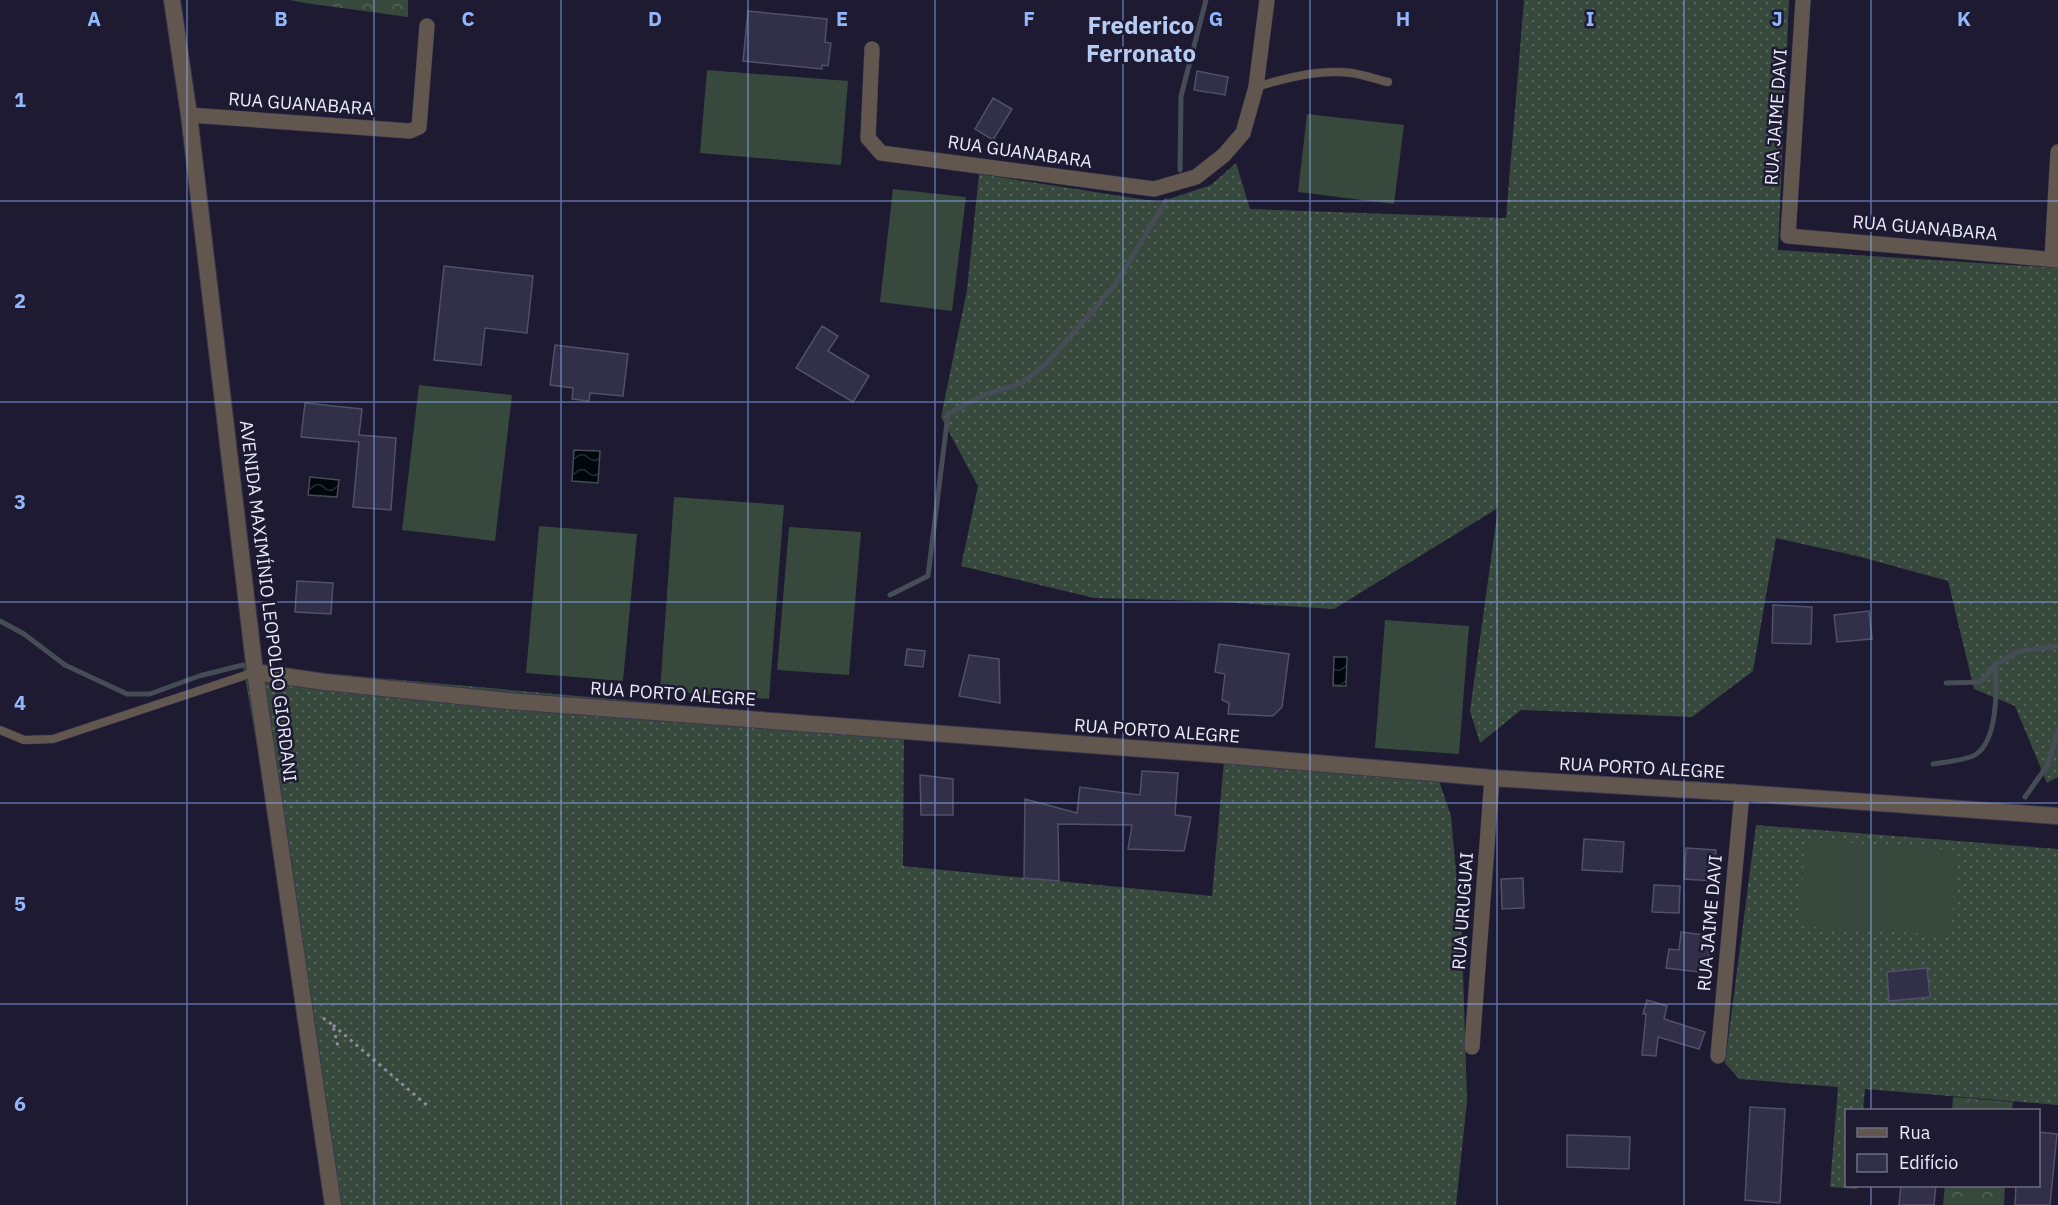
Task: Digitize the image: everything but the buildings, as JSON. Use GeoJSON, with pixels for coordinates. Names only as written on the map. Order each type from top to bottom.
{"type":"FeatureCollection","features":[{"type":"Feature","properties":{"kind":"street","name":"AVENIDA MAXIMÍNIO LEOPOLDO GIORDANI"},"geometry":{"type":"LineString","coordinates":[[172,0],[189,115],[255,672],[333,1205]]}},
{"type":"Feature","properties":{"kind":"street"},"geometry":{"type":"LineString","coordinates":[[1256,87],[1266,0]]}},
{"type":"Feature","properties":{"kind":"street","name":"RUA JAIME DAVI"},"geometry":{"type":"LineString","coordinates":[[1788,236],[1803,0]]}},
{"type":"Feature","properties":{"kind":"street","name":"RUA GUANABARA"},"geometry":{"type":"LineString","coordinates":[[189,115],[410,132],[419,127],[427,26]]}},
{"type":"Feature","properties":{"kind":"street","name":"RUA GUANABARA"},"geometry":{"type":"LineString","coordinates":[[872,50],[868,138],[881,153],[1154,189],[1196,177],[1224,154],[1244,133],[1256,87]]}},
{"type":"Feature","properties":{"kind":"street"},"geometry":{"type":"LineString","coordinates":[[2055,259],[2058,152]]}},
{"type":"Feature","properties":{"kind":"street","name":"RUA GUANABARA"},"geometry":{"type":"LineString","coordinates":[[1788,236],[2055,259]]}},
{"type":"Feature","properties":{"kind":"street","name":"RUA PORTO ALEGRE"},"geometry":{"type":"LineString","coordinates":[[255,672],[325,682],[508,701],[1339,764],[1492,778],[2058,816]]}},
{"type":"Feature","properties":{"kind":"street","name":"RUA URUGUAI"},"geometry":{"type":"LineString","coordinates":[[1472,1047],[1492,778]]}},
{"type":"Feature","properties":{"kind":"street","name":"RUA JAIME DAVI"},"geometry":{"type":"LineString","coordinates":[[1718,1056],[1742,793]]}},
{"type":"Feature","properties":{"kind":"lane"},"geometry":{"type":"LineString","coordinates":[[1256,87],[1304,75],[1329,72],[1352,73],[1388,82]]}},
{"type":"Feature","properties":{"kind":"lane"},"geometry":{"type":"LineString","coordinates":[[0,729],[24,740],[53,739],[255,672]]}},
{"type":"Feature","properties":{"kind":"path"},"geometry":{"type":"LineString","coordinates":[[333,1025],[429,1107]]}},
{"type":"Feature","properties":{"kind":"green space"},"geometry":{"type":"Polygon","coordinates":[[[290,0],[408,0],[408,17],[305,3],[290,0]]]}},
{"type":"Feature","properties":{"kind":"green space"},"geometry":{"type":"Polygon","coordinates":[[[1524,0],[1789,0],[1778,250],[2058,268],[2058,777],[2047,783],[2015,706],[1974,689],[1948,581],[1857,556],[1776,538],[1753,671],[1692,717],[1521,710],[1480,743],[1470,711],[1498,508],[1334,609],[1205,601],[1094,598],[961,566],[978,486],[941,417],[967,290],[979,174],[1160,202],[1211,185],[1236,163],[1250,209],[1506,218],[1524,0]]]}},
{"type":"Feature","properties":{"kind":"green space"},"geometry":{"type":"Polygon","coordinates":[[[707,70],[848,81],[841,165],[700,153],[707,70]]]}},
{"type":"Feature","properties":{"kind":"green space"},"geometry":{"type":"Polygon","coordinates":[[[1307,114],[1404,125],[1394,204],[1298,192],[1307,114]]]}},
{"type":"Feature","properties":{"kind":"green space"},"geometry":{"type":"Polygon","coordinates":[[[893,189],[966,197],[952,311],[880,302],[893,189]]]}},
{"type":"Feature","properties":{"kind":"green space"},"geometry":{"type":"Polygon","coordinates":[[[419,385],[512,395],[495,541],[402,530],[419,385]]]}},
{"type":"Feature","properties":{"kind":"green space"},"geometry":{"type":"Polygon","coordinates":[[[674,497],[784,505],[769,699],[660,691],[674,497]]]}},
{"type":"Feature","properties":{"kind":"green space"},"geometry":{"type":"Polygon","coordinates":[[[539,526],[637,534],[623,681],[526,673],[539,526]]]}},
{"type":"Feature","properties":{"kind":"green space"},"geometry":{"type":"Polygon","coordinates":[[[789,527],[861,532],[849,675],[777,670],[789,527]]]}},
{"type":"Feature","properties":{"kind":"green space"},"geometry":{"type":"Polygon","coordinates":[[[1385,620],[1469,626],[1459,754],[1375,748],[1385,620]]]}},
{"type":"Feature","properties":{"kind":"green space"},"geometry":{"type":"Polygon","coordinates":[[[243,666],[904,725],[903,866],[1212,896],[1225,750],[1434,766],[1451,816],[1462,939],[1467,1101],[1456,1205],[337,1205],[243,666]]]}},
{"type":"Feature","properties":{"kind":"green space"},"geometry":{"type":"Polygon","coordinates":[[[1756,825],[2058,849],[2058,1105],[1865,1089],[1863,1109],[1845,1109],[1845,1187],[1857,1187],[1857,1189],[1830,1187],[1838,1087],[1739,1079],[1725,1063],[1756,825]]]}},
{"type":"Feature","properties":{"kind":"green space"},"geometry":{"type":"Polygon","coordinates":[[[1805,840],[1957,850],[1951,935],[1800,926],[1805,840]]]}},
{"type":"Feature","properties":{"kind":"green space"},"geometry":{"type":"Polygon","coordinates":[[[1953,1097],[2013,1102],[2012,1109],[1952,1109],[1953,1097]]]}},
{"type":"Feature","properties":{"kind":"green space"},"geometry":{"type":"Polygon","coordinates":[[[1945,1187],[2005,1187],[2004,1205],[1943,1205],[1945,1187]]]}},
{"type":"Feature","properties":{"kind":"water"},"geometry":{"type":"Polygon","coordinates":[[[574,450],[600,451],[598,483],[572,481],[574,450]]]}},
{"type":"Feature","properties":{"kind":"water"},"geometry":{"type":"Polygon","coordinates":[[[310,477],[339,480],[337,497],[308,495],[310,477]]]}},
{"type":"Feature","properties":{"kind":"water"},"geometry":{"type":"Polygon","coordinates":[[[1334,657],[1347,657],[1346,686],[1333,686],[1334,657]]]}},
{"type":"Feature","properties":{"kind":"waterway"},"geometry":{"type":"LineString","coordinates":[[1180,170],[1181,96],[1206,0]]}},
{"type":"Feature","properties":{"kind":"waterway"},"geometry":{"type":"LineString","coordinates":[[890,595],[928,576],[948,414],[984,395],[1022,383],[1046,364],[1115,285],[1166,201]]}},
{"type":"Feature","properties":{"kind":"waterway"},"geometry":{"type":"LineString","coordinates":[[0,621],[24,634],[65,665],[127,694],[150,694],[199,676],[243,665]]}},
{"type":"Feature","properties":{"kind":"waterway"},"geometry":{"type":"LineString","coordinates":[[1946,683],[1981,682],[1995,665],[2019,651],[2058,646]]}},
{"type":"Feature","properties":{"kind":"waterway"},"geometry":{"type":"LineString","coordinates":[[1933,764],[1971,757],[1983,748],[1992,727],[1994,714],[1995,665]]}},
{"type":"Feature","properties":{"kind":"waterway"},"geometry":{"type":"LineString","coordinates":[[2025,797],[2047,766],[2058,731]]}},
{"type":"Feature","properties":{"kind":"district","name":"Frederico Ferronato"},"geometry":{"type":"Point","coordinates":[1141,40]}}]}
